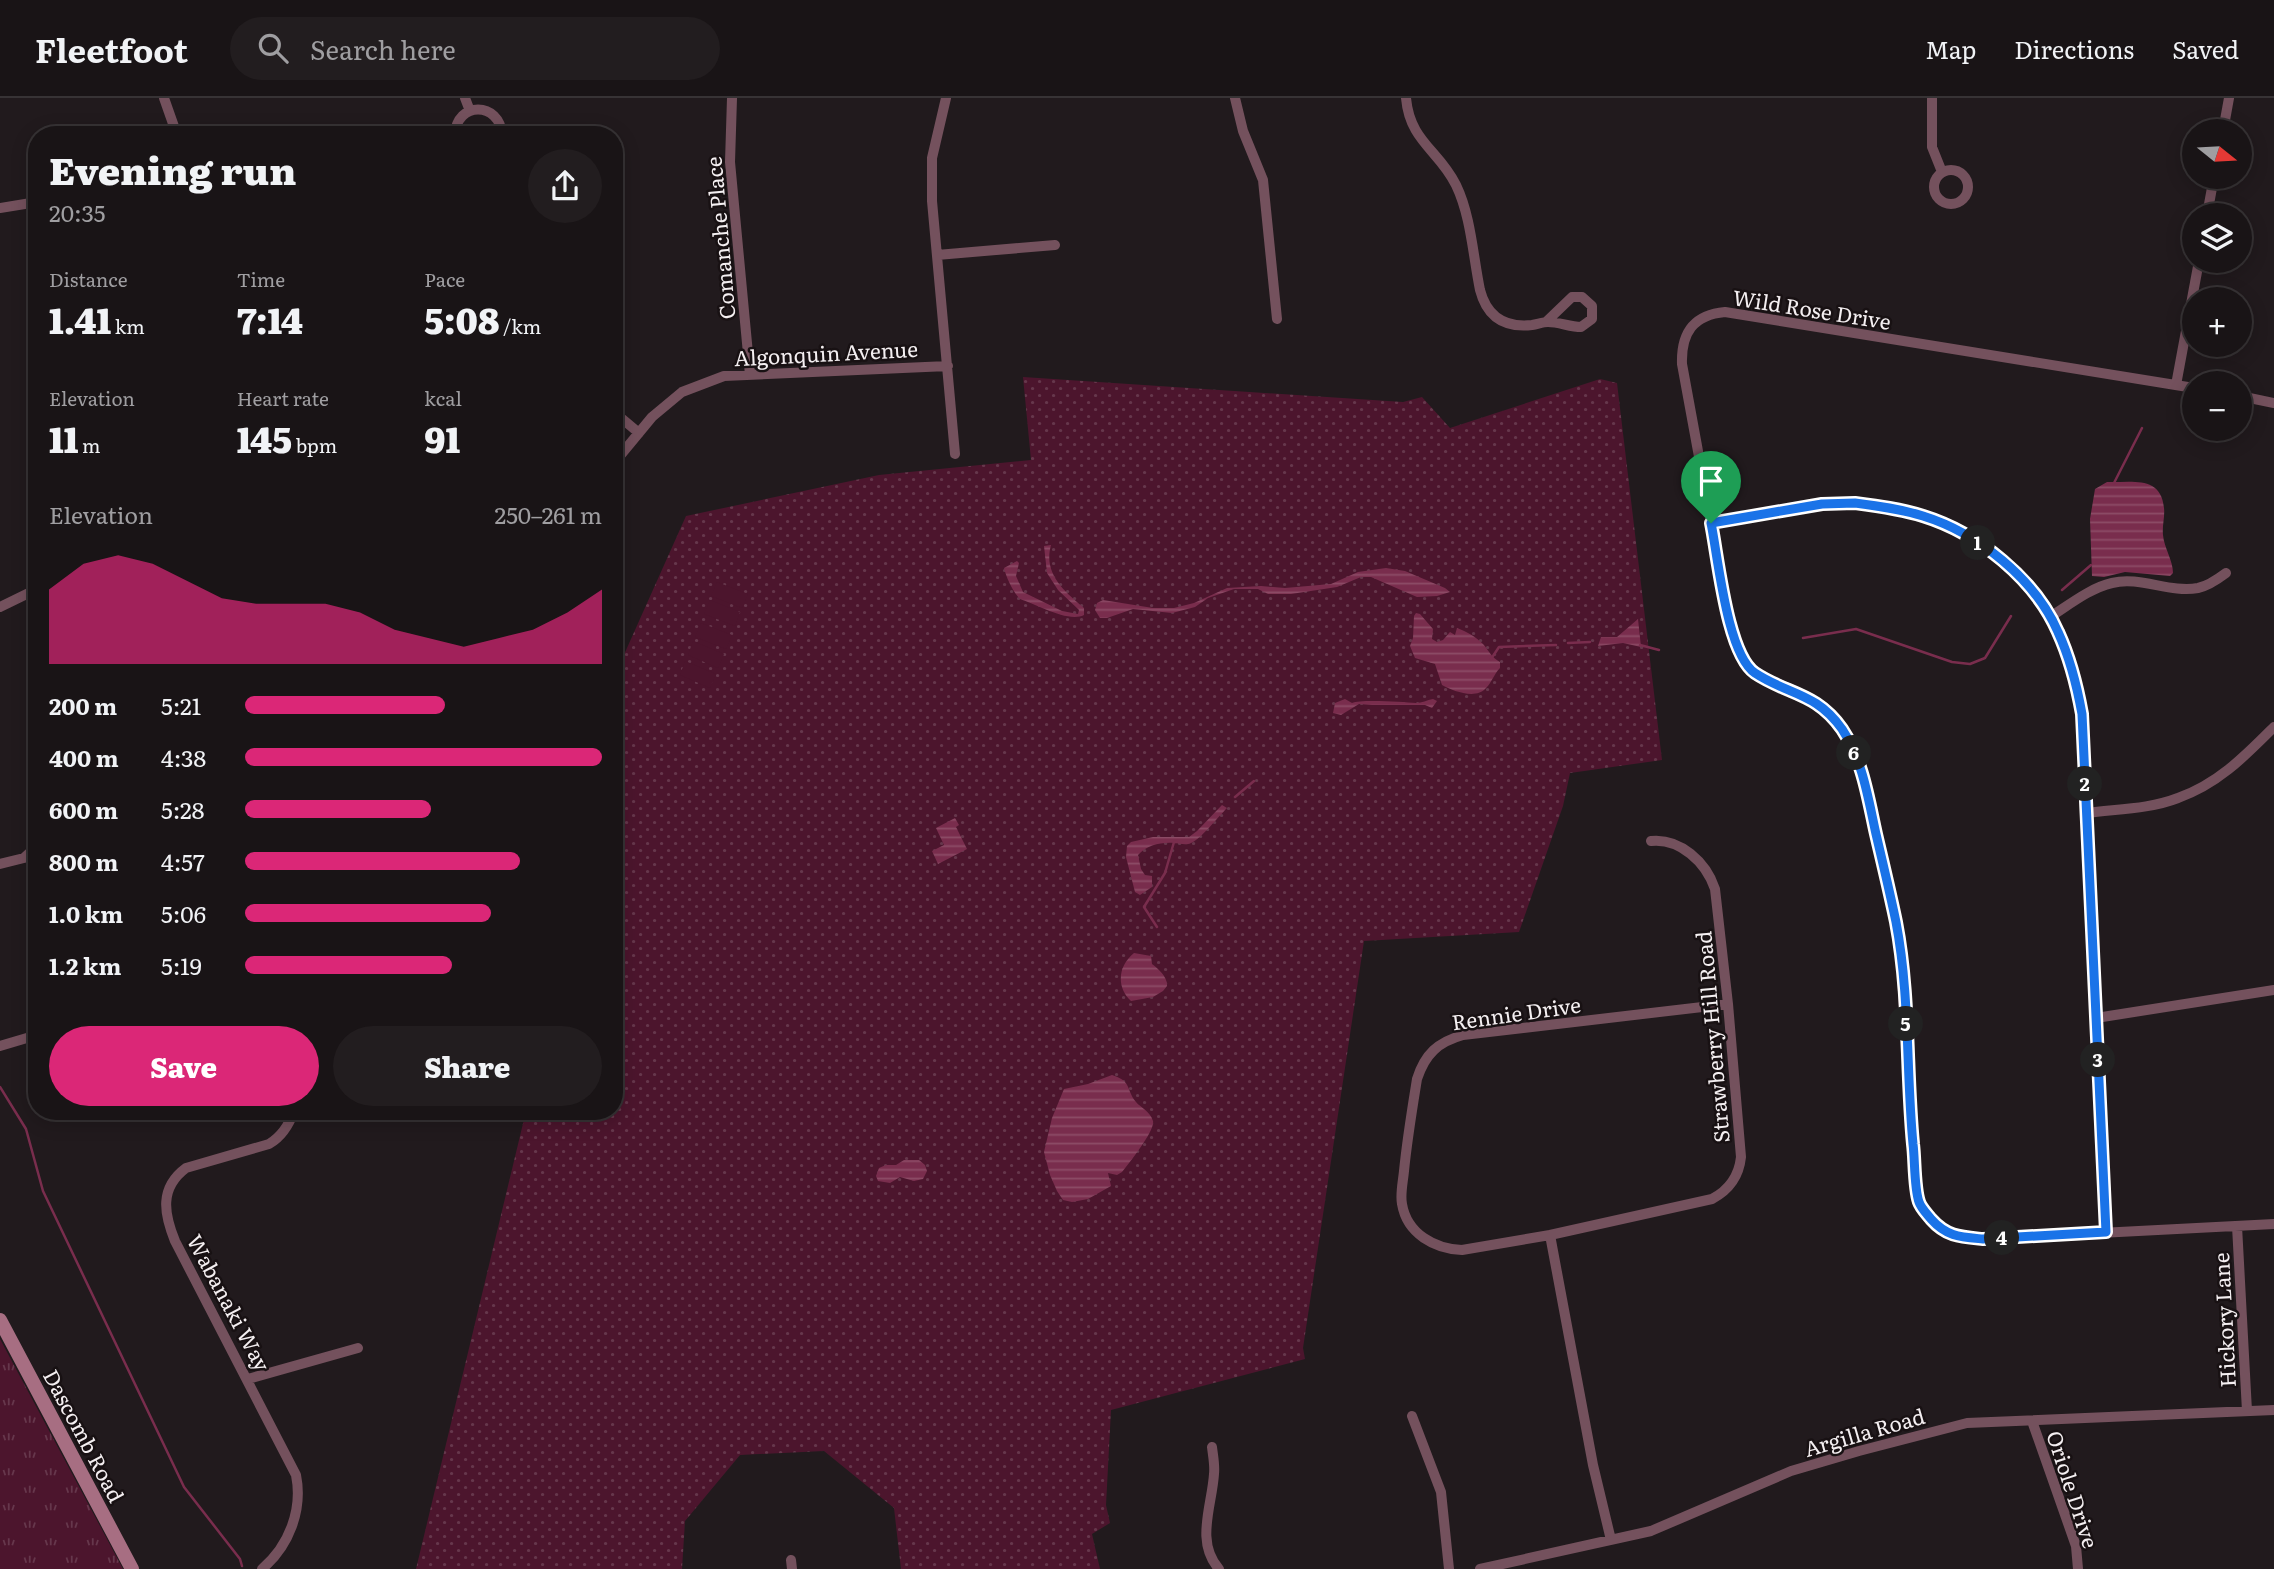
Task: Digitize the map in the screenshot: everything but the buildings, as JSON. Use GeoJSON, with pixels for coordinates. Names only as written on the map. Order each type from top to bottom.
{"type":"FeatureCollection","features":[{"type":"Feature","properties":{"kind":"main road","name":"Dascomb Road"},"geometry":{"type":"LineString","coordinates":[[0,1320],[132,1569]]}},
{"type":"Feature","properties":{"kind":"street"},"geometry":{"type":"LineString","coordinates":[[164,98],[174,126]]}},
{"type":"Feature","properties":{"kind":"street"},"geometry":{"type":"LineString","coordinates":[[464,98],[470,111]]}},
{"type":"Feature","properties":{"kind":"street","name":"Comanche Place"},"geometry":{"type":"LineString","coordinates":[[732,98],[730,162],[750,375]]}},
{"type":"Feature","properties":{"kind":"street"},"geometry":{"type":"LineString","coordinates":[[946,98],[932,158],[932,201],[956,454]]}},
{"type":"Feature","properties":{"kind":"street"},"geometry":{"type":"LineString","coordinates":[[1235,98],[1243,131],[1263,180],[1277,319]]}},
{"type":"Feature","properties":{"kind":"street"},"geometry":{"type":"LineString","coordinates":[[1406,98],[1409,116],[1417,134],[1448,172],[1460,194],[1480,290],[1488,310],[1498,320],[1511,325],[1547,321],[1577,327],[1584,326],[1592,319],[1592,306],[1583,297],[1572,297],[1547,321]]}},
{"type":"Feature","properties":{"kind":"street"},"geometry":{"type":"LineString","coordinates":[[1932,98],[1932,147],[1942,172]]}},
{"type":"Feature","properties":{"kind":"street"},"geometry":{"type":"LineString","coordinates":[[2225,119],[2229,98]]}},
{"type":"Feature","properties":{"kind":"street"},"geometry":{"type":"LineString","coordinates":[[457,126],[470,111],[479,109],[492,114],[500,126]]}},
{"type":"Feature","properties":{"kind":"street"},"geometry":{"type":"LineString","coordinates":[[0,208],[28,203]]}},
{"type":"Feature","properties":{"kind":"street"},"geometry":{"type":"LineString","coordinates":[[937,255],[1055,245]]}},
{"type":"Feature","properties":{"kind":"street"},"geometry":{"type":"LineString","coordinates":[[2176,385],[2197,273]]}},
{"type":"Feature","properties":{"kind":"street","name":"Wild Rose Drive"},"geometry":{"type":"LineString","coordinates":[[2182,386],[1725,312],[1713,313],[1692,325],[1682,351],[1682,364],[1711,523],[1736,646],[1746,665],[1759,675],[1806,696],[1828,711],[1843,731],[1861,768],[1896,923],[1901,957],[1910,1113],[1919,1202],[1937,1226],[1948,1234],[1983,1239],[2274,1224]]}},
{"type":"Feature","properties":{"kind":"street","name":"Algonquin Avenue"},"geometry":{"type":"LineString","coordinates":[[623,452],[652,417],[682,392],[724,376],[948,366]]}},
{"type":"Feature","properties":{"kind":"street"},"geometry":{"type":"LineString","coordinates":[[2252,398],[2274,403]]}},
{"type":"Feature","properties":{"kind":"street"},"geometry":{"type":"LineString","coordinates":[[623,420],[639,433]]}},
{"type":"Feature","properties":{"kind":"street"},"geometry":{"type":"LineString","coordinates":[[1711,523],[1822,504],[1855,503],[1887,507],[1926,517],[1983,546],[2018,576],[2050,617],[2067,654],[2078,689],[2082,714],[2106,1232]]}},
{"type":"Feature","properties":{"kind":"street"},"geometry":{"type":"LineString","coordinates":[[2050,617],[2100,587],[2113,583],[2128,581],[2189,589],[2199,588],[2227,573]]}},
{"type":"Feature","properties":{"kind":"street"},"geometry":{"type":"LineString","coordinates":[[0,607],[28,593]]}},
{"type":"Feature","properties":{"kind":"street"},"geometry":{"type":"LineString","coordinates":[[2087,813],[2158,803],[2194,792],[2229,771],[2274,727]]}},
{"type":"Feature","properties":{"kind":"street","name":"Strawberry Hill Road"},"geometry":{"type":"LineString","coordinates":[[1549,1235],[1712,1199],[1732,1183],[1740,1167],[1718,905],[1709,873],[1697,860],[1672,842],[1651,841]]}},
{"type":"Feature","properties":{"kind":"street"},"geometry":{"type":"LineString","coordinates":[[0,864],[24,858],[28,854]]}},
{"type":"Feature","properties":{"kind":"street"},"geometry":{"type":"LineString","coordinates":[[2096,1018],[2274,990]]}},
{"type":"Feature","properties":{"kind":"street","name":"Rennie Drive"},"geometry":{"type":"LineString","coordinates":[[1549,1235],[1451,1250],[1425,1240],[1410,1223],[1402,1203],[1405,1159],[1417,1079],[1423,1063],[1432,1051],[1440,1044],[1463,1035],[1728,1004]]}},
{"type":"Feature","properties":{"kind":"street"},"geometry":{"type":"LineString","coordinates":[[0,1046],[28,1038]]}},
{"type":"Feature","properties":{"kind":"street","name":"Wabanaki Way"},"geometry":{"type":"LineString","coordinates":[[262,1569],[279,1553],[285,1543],[296,1512],[299,1492],[296,1475],[167,1222],[166,1208],[171,1182],[186,1168],[260,1148],[276,1140],[290,1120]]}},
{"type":"Feature","properties":{"kind":"street","name":"Hickory Lane"},"geometry":{"type":"LineString","coordinates":[[2237,1226],[2247,1411]]}},
{"type":"Feature","properties":{"kind":"street"},"geometry":{"type":"LineString","coordinates":[[1549,1235],[1593,1465],[1611,1541]]}},
{"type":"Feature","properties":{"kind":"street"},"geometry":{"type":"LineString","coordinates":[[248,1379],[358,1348]]}},
{"type":"Feature","properties":{"kind":"street","name":"Argilla Road"},"geometry":{"type":"LineString","coordinates":[[1480,1569],[1611,1541],[1668,1525],[1791,1471],[1967,1423],[2274,1410]]}},
{"type":"Feature","properties":{"kind":"street"},"geometry":{"type":"LineString","coordinates":[[1412,1416],[1441,1492],[1449,1569]]}},
{"type":"Feature","properties":{"kind":"street","name":"Oriole Drive"},"geometry":{"type":"LineString","coordinates":[[2032,1421],[2076,1546],[2078,1569]]}},
{"type":"Feature","properties":{"kind":"street"},"geometry":{"type":"LineString","coordinates":[[1212,1447],[1214,1477],[1209,1503],[1207,1548],[1219,1569]]}},
{"type":"Feature","properties":{"kind":"green space"},"geometry":{"type":"Polygon","coordinates":[[[1023,377],[1403,402],[1422,397],[1450,428],[1600,379],[1617,383],[1662,760],[1570,773],[1563,806],[1519,932],[1364,941],[1303,1348],[1305,1359],[1111,1410],[1106,1505],[1110,1523],[1092,1534],[1100,1569],[901,1569],[894,1508],[824,1451],[740,1455],[685,1521],[682,1569],[416,1569],[524,1120],[623,1120],[623,657],[686,516],[879,475],[1031,460],[1023,377]]]}},
{"type":"Feature","properties":{"kind":"green space"},"geometry":{"type":"Polygon","coordinates":[[[717,582],[748,594],[742,608],[711,596],[717,582]]]}},
{"type":"Feature","properties":{"kind":"green space"},"geometry":{"type":"Polygon","coordinates":[[[710,600],[740,612],[735,626],[704,614],[710,600]]]}},
{"type":"Feature","properties":{"kind":"green space"},"geometry":{"type":"Polygon","coordinates":[[[701,623],[732,635],[726,649],[695,637],[701,623]]]}},
{"type":"Feature","properties":{"kind":"green space"},"geometry":{"type":"Polygon","coordinates":[[[693,641],[724,654],[718,668],[688,655],[693,641]]]}},
{"type":"Feature","properties":{"kind":"green space"},"geometry":{"type":"Polygon","coordinates":[[[685,661],[716,674],[710,688],[680,675],[685,661]]]}},
{"type":"Feature","properties":{"kind":"green space"},"geometry":{"type":"Polygon","coordinates":[[[0,1339],[123,1569],[0,1569],[0,1339]]]}},
{"type":"Feature","properties":{"kind":"shaded area"},"geometry":{"type":"Polygon","coordinates":[[[2107,482],[2143,483],[2157,490],[2162,497],[2163,535],[2173,568],[2170,576],[2125,572],[2104,577],[2092,576],[2090,519],[2095,489],[2107,482]]]}},
{"type":"Feature","properties":{"kind":"shaded area"},"geometry":{"type":"Polygon","coordinates":[[[1051,545],[1049,555],[1053,573],[1063,588],[1084,608],[1084,615],[1061,615],[1020,599],[1010,584],[1004,568],[1017,561],[1019,563],[1016,576],[1023,592],[1062,611],[1078,614],[1079,610],[1058,590],[1047,573],[1044,546],[1051,545]]]}},
{"type":"Feature","properties":{"kind":"shaded area"},"geometry":{"type":"Polygon","coordinates":[[[1386,568],[1405,571],[1450,592],[1417,597],[1371,577],[1361,577],[1337,587],[1291,594],[1234,589],[1208,598],[1195,607],[1172,613],[1133,609],[1100,618],[1095,610],[1097,603],[1103,600],[1153,608],[1174,608],[1194,603],[1227,588],[1285,588],[1331,584],[1358,572],[1386,568]]]}},
{"type":"Feature","properties":{"kind":"shaded area"},"geometry":{"type":"Polygon","coordinates":[[[1416,613],[1433,629],[1432,639],[1437,642],[1450,632],[1455,635],[1457,628],[1477,639],[1500,662],[1500,668],[1482,692],[1464,693],[1442,685],[1435,664],[1415,658],[1410,646],[1416,613]]]}},
{"type":"Feature","properties":{"kind":"shaded area"},"geometry":{"type":"Polygon","coordinates":[[[1638,619],[1641,647],[1623,643],[1598,646],[1601,637],[1617,637],[1638,619]]]}},
{"type":"Feature","properties":{"kind":"shaded area"},"geometry":{"type":"Polygon","coordinates":[[[1345,699],[1352,703],[1437,701],[1432,708],[1425,705],[1359,704],[1341,715],[1333,713],[1335,703],[1345,699]]]}},
{"type":"Feature","properties":{"kind":"shaded area"},"geometry":{"type":"Polygon","coordinates":[[[1222,805],[1227,808],[1191,843],[1154,845],[1138,855],[1145,875],[1152,876],[1152,887],[1140,895],[1135,892],[1126,857],[1127,846],[1131,842],[1153,837],[1189,837],[1222,805]]]}},
{"type":"Feature","properties":{"kind":"shaded area"},"geometry":{"type":"Polygon","coordinates":[[[955,818],[959,825],[956,827],[967,849],[938,864],[932,851],[944,845],[936,828],[955,818]]]}},
{"type":"Feature","properties":{"kind":"shaded area"},"geometry":{"type":"Polygon","coordinates":[[[1134,953],[1151,956],[1152,964],[1165,977],[1167,986],[1153,997],[1131,1001],[1123,989],[1121,977],[1125,964],[1134,953]]]}},
{"type":"Feature","properties":{"kind":"shaded area"},"geometry":{"type":"Polygon","coordinates":[[[1112,1075],[1126,1083],[1133,1098],[1152,1118],[1153,1126],[1122,1172],[1117,1175],[1108,1173],[1111,1186],[1088,1199],[1072,1202],[1063,1200],[1050,1175],[1044,1152],[1052,1118],[1064,1089],[1112,1075]]]}},
{"type":"Feature","properties":{"kind":"shaded area"},"geometry":{"type":"Polygon","coordinates":[[[904,1160],[919,1160],[925,1165],[927,1171],[923,1179],[914,1181],[900,1177],[890,1183],[878,1181],[876,1176],[879,1168],[896,1165],[904,1160]]]}},
{"type":"Feature","properties":{"kind":"waterway"},"geometry":{"type":"LineString","coordinates":[[2114,483],[2142,428]]}},
{"type":"Feature","properties":{"kind":"waterway"},"geometry":{"type":"LineString","coordinates":[[2062,590],[2091,565]]}},
{"type":"Feature","properties":{"kind":"waterway"},"geometry":{"type":"LineString","coordinates":[[1803,638],[1856,629],[1952,662],[1970,664],[1985,658],[2011,616]]}},
{"type":"Feature","properties":{"kind":"waterway"},"geometry":{"type":"LineString","coordinates":[[1568,643],[1590,642]]}},
{"type":"Feature","properties":{"kind":"waterway"},"geometry":{"type":"LineString","coordinates":[[1491,659],[1499,647],[1556,645]]}},
{"type":"Feature","properties":{"kind":"waterway"},"geometry":{"type":"LineString","coordinates":[[1640,645],[1659,650]]}},
{"type":"Feature","properties":{"kind":"waterway"},"geometry":{"type":"LineString","coordinates":[[1235,797],[1254,781]]}},
{"type":"Feature","properties":{"kind":"waterway"},"geometry":{"type":"LineString","coordinates":[[1157,927],[1144,907],[1165,873],[1176,842]]}},
{"type":"Feature","properties":{"kind":"waterway"},"geometry":{"type":"LineString","coordinates":[[0,1087],[26,1129],[43,1191],[184,1487],[240,1559],[242,1566]]}},
{"type":"Feature","properties":{"kind":"route"},"geometry":{"type":"LineString","coordinates":[[1855,503],[1887,507],[1926,517],[1983,546],[2032,591],[2058,630],[2078,689],[2082,714],[2106,1232],[1983,1239],[1964,1237],[1948,1234],[1937,1226],[1919,1202],[1910,1113],[1901,957],[1896,923],[1861,768],[1843,731],[1828,711],[1806,696],[1759,675],[1746,665],[1736,646],[1729,620],[1711,523],[1822,504],[1855,503]]}}]}
